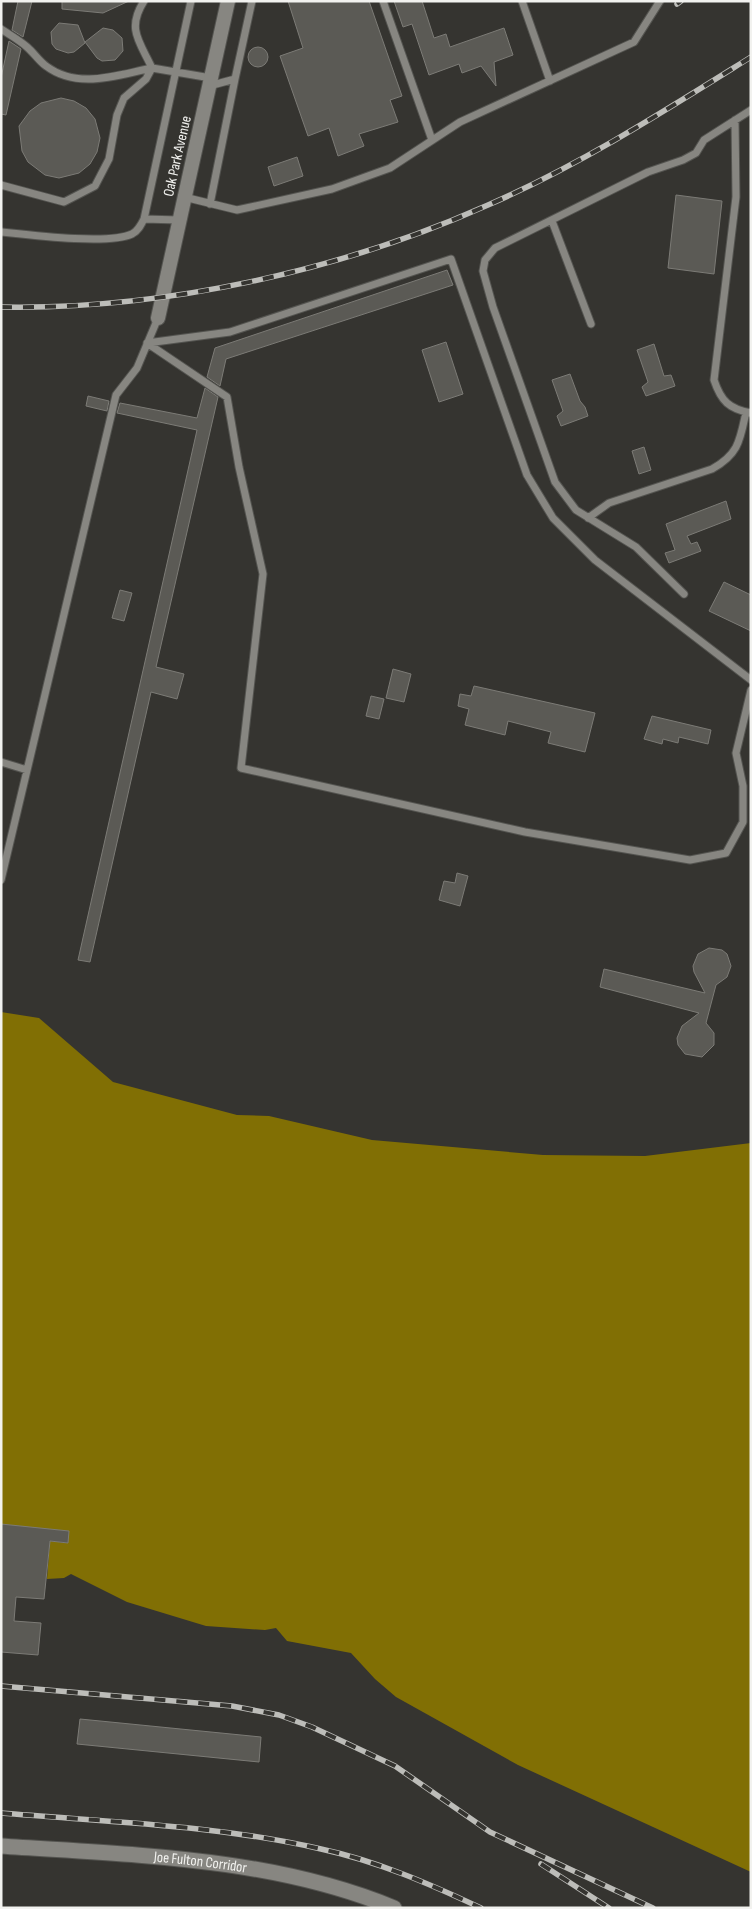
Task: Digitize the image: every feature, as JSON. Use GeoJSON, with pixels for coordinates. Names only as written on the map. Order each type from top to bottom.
{"type":"FeatureCollection","features":[{"type":"Feature","properties":{"kind":"main road","name":"Joe Fulton Corridor"},"geometry":{"type":"LineString","coordinates":[[1,1846],[156,1856],[284,1874],[394,1908]]}},
{"type":"Feature","properties":{"kind":"street","name":"Oak Park Avenue"},"geometry":{"type":"LineString","coordinates":[[158,318],[228,1]]}},
{"type":"Feature","properties":{"kind":"lane"},"geometry":{"type":"LineString","coordinates":[[144,1],[138,10],[134,27],[152,68]]}},
{"type":"Feature","properties":{"kind":"lane"},"geometry":{"type":"LineString","coordinates":[[1,232],[44,237],[119,238],[133,233],[144,219],[191,1]]}},
{"type":"Feature","properties":{"kind":"lane"},"geometry":{"type":"LineString","coordinates":[[210,204],[252,1]]}},
{"type":"Feature","properties":{"kind":"lane"},"geometry":{"type":"LineString","coordinates":[[383,1],[432,140]]}},
{"type":"Feature","properties":{"kind":"lane"},"geometry":{"type":"LineString","coordinates":[[522,1],[550,81]]}},
{"type":"Feature","properties":{"kind":"lane"},"geometry":{"type":"LineString","coordinates":[[184,198],[237,210],[332,189],[390,168],[460,122],[634,42],[660,1]]}},
{"type":"Feature","properties":{"kind":"lane"},"geometry":{"type":"LineString","coordinates":[[1,29],[26,47],[45,66],[58,74],[73,79],[92,80],[152,68],[176,72],[210,82],[235,79]]}},
{"type":"Feature","properties":{"kind":"lane"},"geometry":{"type":"LineString","coordinates":[[1,185],[64,202],[95,186],[109,159],[117,114],[124,98],[146,79],[152,68]]}},
{"type":"Feature","properties":{"kind":"lane"},"geometry":{"type":"LineString","coordinates":[[684,594],[636,548],[576,510],[555,482],[493,307],[483,271],[486,260],[495,248],[648,172],[683,160],[696,153],[704,140],[751,110]]}},
{"type":"Feature","properties":{"kind":"lane"},"geometry":{"type":"LineString","coordinates":[[588,518],[609,503],[712,468],[726,461],[740,444],[748,412],[732,409],[718,392],[714,380],[736,197],[735,120]]}},
{"type":"Feature","properties":{"kind":"lane"},"geometry":{"type":"LineString","coordinates":[[144,219],[179,220]]}},
{"type":"Feature","properties":{"kind":"lane"},"geometry":{"type":"LineString","coordinates":[[552,221],[591,324]]}},
{"type":"Feature","properties":{"kind":"lane"},"geometry":{"type":"LineString","coordinates":[[147,344],[230,332],[451,259],[527,475],[553,518],[595,560],[751,680]]}},
{"type":"Feature","properties":{"kind":"lane"},"geometry":{"type":"LineString","coordinates":[[1,880],[116,395],[137,368],[158,318]]}},
{"type":"Feature","properties":{"kind":"lane"},"geometry":{"type":"LineString","coordinates":[[147,344],[227,397],[239,467],[262,574],[241,768],[525,832],[690,860],[726,853],[744,822],[743,786],[736,753],[751,690]]}},
{"type":"Feature","properties":{"kind":"lane"},"geometry":{"type":"LineString","coordinates":[[1,762],[27,770]]}},
{"type":"Feature","properties":{"kind":"shaded area"},"geometry":{"type":"Polygon","coordinates":[[[1,1012],[39,1018],[113,1082],[237,1115],[269,1116],[372,1140],[543,1155],[645,1156],[751,1143],[751,1872],[518,1765],[396,1697],[375,1679],[351,1653],[287,1641],[276,1628],[265,1630],[206,1626],[127,1602],[71,1574],[64,1578],[47,1579],[50,1541],[67,1543],[69,1531],[1,1526],[1,1012]]]}},
{"type":"Feature","properties":{"kind":"building"},"geometry":{"type":"Polygon","coordinates":[[[18,1],[32,1],[23,37],[12,30],[18,1]]]}},
{"type":"Feature","properties":{"kind":"building"},"geometry":{"type":"Polygon","coordinates":[[[62,1],[129,1],[103,13],[62,9],[62,1]]]}},
{"type":"Feature","properties":{"kind":"building"},"geometry":{"type":"Polygon","coordinates":[[[288,1],[369,1],[402,96],[390,100],[398,122],[359,134],[364,146],[338,156],[329,128],[308,136],[280,56],[303,48],[288,1]]]}},
{"type":"Feature","properties":{"kind":"building"},"geometry":{"type":"Polygon","coordinates":[[[394,1],[422,1],[434,38],[446,34],[450,47],[504,28],[513,55],[494,62],[496,86],[481,66],[462,73],[459,64],[429,75],[412,24],[403,27],[394,1]]]}},
{"type":"Feature","properties":{"kind":"building"},"geometry":{"type":"Polygon","coordinates":[[[59,23],[78,25],[85,43],[74,52],[68,53],[56,49],[52,44],[51,32],[59,23]]]}},
{"type":"Feature","properties":{"kind":"building"},"geometry":{"type":"Polygon","coordinates":[[[103,28],[113,30],[122,38],[123,51],[115,60],[102,61],[97,58],[85,42],[103,28]]]}},
{"type":"Feature","properties":{"kind":"building"},"geometry":{"type":"Polygon","coordinates":[[[9,41],[21,49],[6,115],[1,114],[1,78],[9,41]]]}},
{"type":"Feature","properties":{"kind":"building"},"geometry":{"type":"Polygon","coordinates":[[[258,47],[265,50],[268,57],[265,64],[258,67],[251,64],[248,57],[251,50],[258,47]]]}},
{"type":"Feature","properties":{"kind":"building"},"geometry":{"type":"Polygon","coordinates":[[[61,98],[74,101],[86,108],[95,119],[100,138],[97,152],[90,164],[79,173],[59,178],[45,175],[28,162],[22,151],[19,126],[30,111],[41,103],[61,98]]]}},
{"type":"Feature","properties":{"kind":"building"},"geometry":{"type":"Polygon","coordinates":[[[297,157],[303,176],[274,186],[268,167],[297,157]]]}},
{"type":"Feature","properties":{"kind":"building"},"geometry":{"type":"Polygon","coordinates":[[[676,195],[722,201],[714,274],[668,268],[676,195]]]}},
{"type":"Feature","properties":{"kind":"building"},"geometry":{"type":"Polygon","coordinates":[[[447,270],[453,285],[226,359],[220,386],[207,377],[215,348],[447,270]]]}},
{"type":"Feature","properties":{"kind":"building"},"geometry":{"type":"Polygon","coordinates":[[[446,342],[463,394],[439,402],[422,350],[446,342]]]}},
{"type":"Feature","properties":{"kind":"building"},"geometry":{"type":"Polygon","coordinates":[[[654,344],[664,376],[671,375],[675,386],[646,396],[642,387],[648,382],[637,350],[654,344]]]}},
{"type":"Feature","properties":{"kind":"building"},"geometry":{"type":"Polygon","coordinates":[[[570,374],[588,416],[561,426],[557,416],[563,411],[552,380],[570,374]]]}},
{"type":"Feature","properties":{"kind":"building"},"geometry":{"type":"Polygon","coordinates":[[[205,388],[218,397],[156,667],[184,674],[177,699],[151,692],[90,962],[78,960],[197,430],[117,413],[120,403],[197,418],[205,388]]]}},
{"type":"Feature","properties":{"kind":"building"},"geometry":{"type":"Polygon","coordinates":[[[88,396],[109,401],[107,411],[86,406],[88,396]]]}},
{"type":"Feature","properties":{"kind":"building"},"geometry":{"type":"Polygon","coordinates":[[[644,447],[651,470],[639,474],[632,451],[644,447]]]}},
{"type":"Feature","properties":{"kind":"building"},"geometry":{"type":"Polygon","coordinates":[[[726,501],[731,519],[687,536],[691,544],[697,542],[701,551],[669,563],[665,553],[675,550],[666,524],[726,501]]]}},
{"type":"Feature","properties":{"kind":"building"},"geometry":{"type":"Polygon","coordinates":[[[724,582],[751,595],[751,631],[709,611],[724,582]]]}},
{"type":"Feature","properties":{"kind":"building"},"geometry":{"type":"Polygon","coordinates":[[[120,590],[132,593],[124,621],[112,618],[120,590]]]}},
{"type":"Feature","properties":{"kind":"building"},"geometry":{"type":"Polygon","coordinates":[[[393,669],[411,674],[404,702],[386,698],[393,669]]]}},
{"type":"Feature","properties":{"kind":"building"},"geometry":{"type":"Polygon","coordinates":[[[474,686],[595,713],[585,752],[548,743],[551,732],[508,721],[505,735],[465,725],[469,709],[458,706],[460,694],[471,696],[474,686]]]}},
{"type":"Feature","properties":{"kind":"building"},"geometry":{"type":"Polygon","coordinates":[[[371,696],[384,699],[379,719],[366,716],[371,696]]]}},
{"type":"Feature","properties":{"kind":"building"},"geometry":{"type":"Polygon","coordinates":[[[652,716],[711,730],[708,744],[679,737],[678,743],[663,739],[662,744],[644,739],[652,716]]]}},
{"type":"Feature","properties":{"kind":"building"},"geometry":{"type":"Polygon","coordinates":[[[457,873],[468,876],[460,906],[439,900],[444,881],[455,883],[457,873]]]}},
{"type":"Feature","properties":{"kind":"building"},"geometry":{"type":"Polygon","coordinates":[[[709,948],[722,950],[727,954],[731,966],[727,977],[716,985],[706,1023],[714,1033],[714,1045],[702,1057],[685,1054],[678,1045],[677,1038],[682,1026],[699,1013],[600,987],[604,969],[705,993],[694,972],[693,966],[698,954],[709,948]]]}},
{"type":"Feature","properties":{"kind":"building"},"geometry":{"type":"Polygon","coordinates":[[[1,1524],[69,1531],[68,1543],[50,1541],[44,1599],[16,1597],[14,1621],[41,1623],[38,1655],[1,1652],[1,1524]]]}},
{"type":"Feature","properties":{"kind":"building"},"geometry":{"type":"Polygon","coordinates":[[[80,1719],[261,1737],[259,1762],[77,1744],[80,1719]]]}},
{"type":"Feature","properties":{"kind":"railway"},"geometry":{"type":"LineString","coordinates":[[677,4],[681,1]]}},
{"type":"Feature","properties":{"kind":"railway"},"geometry":{"type":"LineString","coordinates":[[1,307],[125,302],[187,293],[250,282],[312,267],[372,249],[488,205],[556,172],[622,136],[751,57]]}},
{"type":"Feature","properties":{"kind":"railway"},"geometry":{"type":"LineString","coordinates":[[1,1686],[232,1706],[279,1715],[312,1727],[395,1766],[490,1832],[653,1908]]}},
{"type":"Feature","properties":{"kind":"railway"},"geometry":{"type":"LineString","coordinates":[[1,1813],[162,1825],[282,1841],[342,1854],[383,1867],[423,1882],[481,1908]]}},
{"type":"Feature","properties":{"kind":"railway"},"geometry":{"type":"LineString","coordinates":[[541,1864],[609,1908]]}}]}
